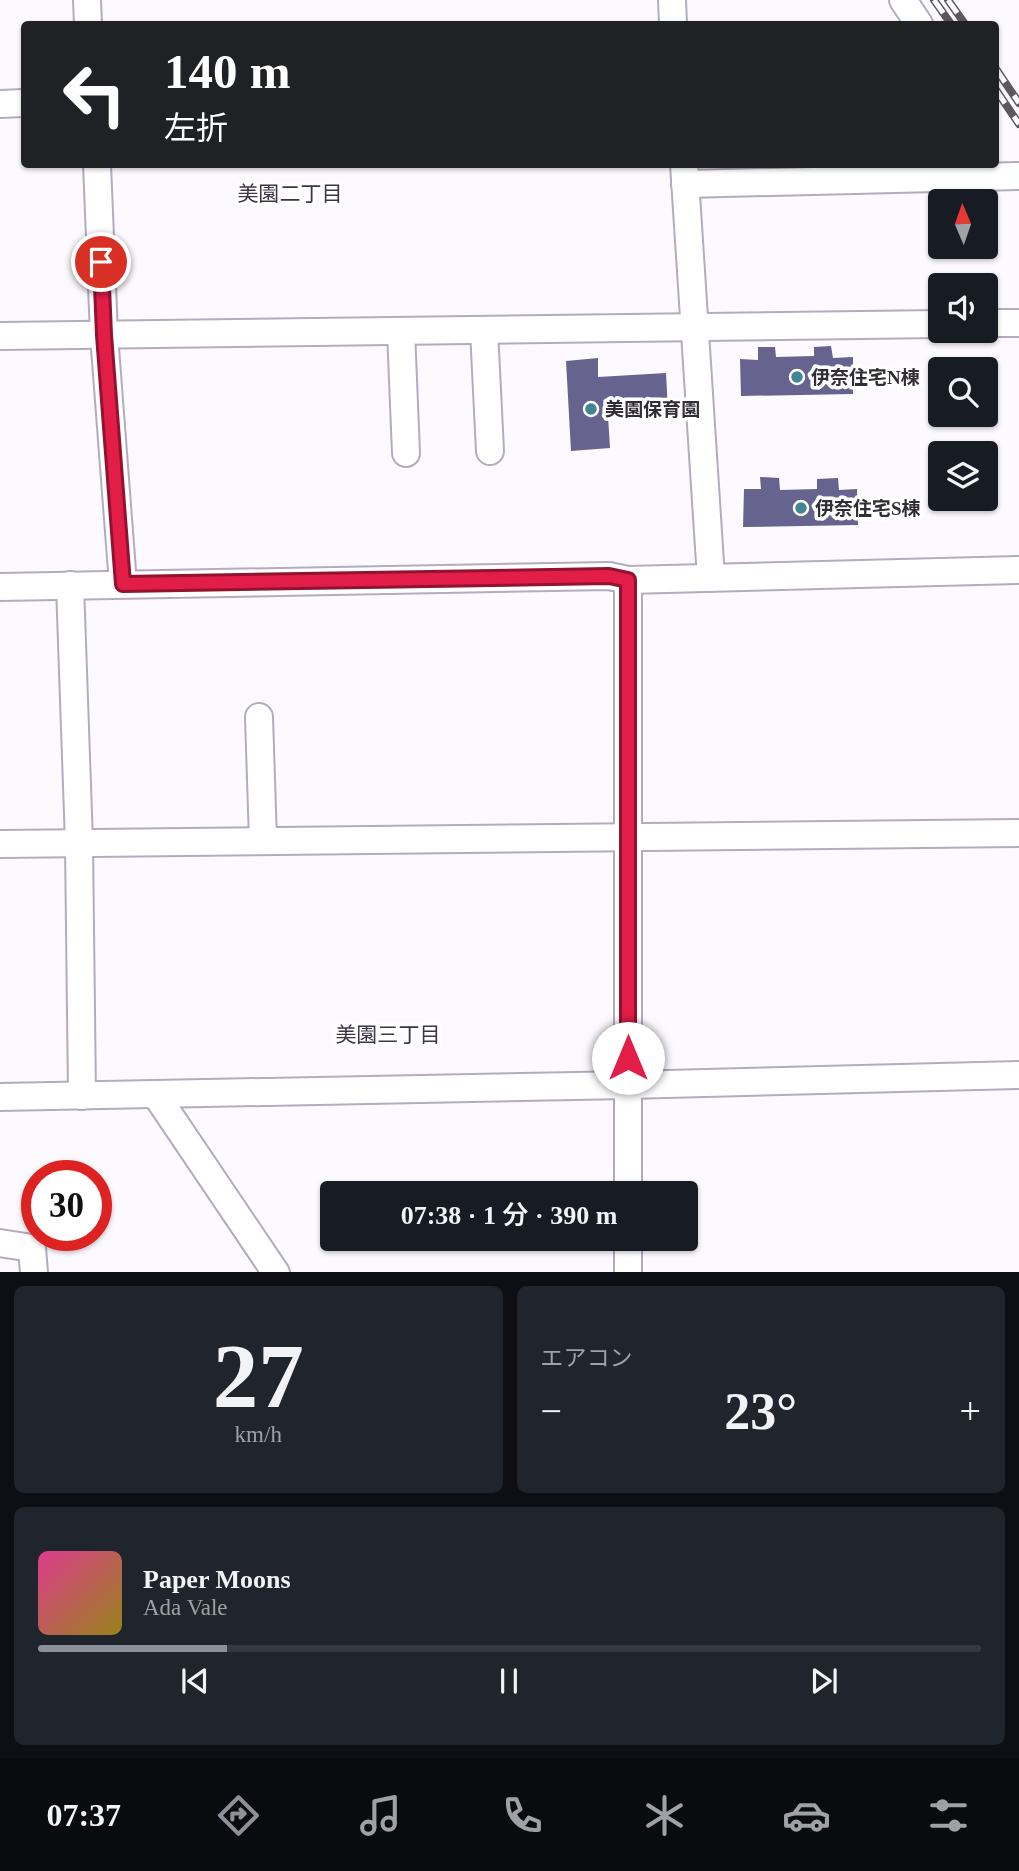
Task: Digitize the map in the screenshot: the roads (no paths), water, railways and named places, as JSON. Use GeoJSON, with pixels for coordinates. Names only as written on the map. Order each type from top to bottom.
{"type":"FeatureCollection","features":[{"type":"Feature","properties":{"kind":"street"},"geometry":{"type":"LineString","coordinates":[[87,0],[89,21]]}},
{"type":"Feature","properties":{"kind":"street"},"geometry":{"type":"LineString","coordinates":[[671,0],[673,21]]}},
{"type":"Feature","properties":{"kind":"street"},"geometry":{"type":"LineString","coordinates":[[903,0],[917,21]]}},
{"type":"Feature","properties":{"kind":"street"},"geometry":{"type":"LineString","coordinates":[[0,104],[21,103]]}},
{"type":"Feature","properties":{"kind":"street"},"geometry":{"type":"LineString","coordinates":[[97,168],[104,335],[123,584]]}},
{"type":"Feature","properties":{"kind":"street"},"geometry":{"type":"LineString","coordinates":[[711,578],[684,174],[1019,176]]}},
{"type":"Feature","properties":{"kind":"street"},"geometry":{"type":"LineString","coordinates":[[998,323],[1019,323]]}},
{"type":"Feature","properties":{"kind":"street"},"geometry":{"type":"LineString","coordinates":[[0,336],[928,324]]}},
{"type":"Feature","properties":{"kind":"street"},"geometry":{"type":"LineString","coordinates":[[484,330],[490,450]]}},
{"type":"Feature","properties":{"kind":"street"},"geometry":{"type":"LineString","coordinates":[[401,331],[406,453]]}},
{"type":"Feature","properties":{"kind":"street"},"geometry":{"type":"LineString","coordinates":[[0,587],[609,576],[628,580],[1019,570]]}},
{"type":"Feature","properties":{"kind":"street"},"geometry":{"type":"LineString","coordinates":[[628,580],[628,1181]]}},
{"type":"Feature","properties":{"kind":"street"},"geometry":{"type":"LineString","coordinates":[[70,585],[79,843],[82,1096]]}},
{"type":"Feature","properties":{"kind":"street"},"geometry":{"type":"LineString","coordinates":[[259,717],[263,841]]}},
{"type":"Feature","properties":{"kind":"street"},"geometry":{"type":"LineString","coordinates":[[0,845],[1019,833]]}},
{"type":"Feature","properties":{"kind":"street"},"geometry":{"type":"LineString","coordinates":[[0,1097],[1019,1075]]}},
{"type":"Feature","properties":{"kind":"street"},"geometry":{"type":"LineString","coordinates":[[156,1095],[276,1272]]}},
{"type":"Feature","properties":{"kind":"street"},"geometry":{"type":"LineString","coordinates":[[0,1243],[32,1248],[34,1272]]}},
{"type":"Feature","properties":{"kind":"street"},"geometry":{"type":"LineString","coordinates":[[628,1251],[628,1272]]}},
{"type":"Feature","properties":{"kind":"railway"},"geometry":{"type":"LineString","coordinates":[[934,0],[949,21]]}},
{"type":"Feature","properties":{"kind":"railway"},"geometry":{"type":"LineString","coordinates":[[948,0],[963,21]]}},
{"type":"Feature","properties":{"kind":"railway"},"geometry":{"type":"LineString","coordinates":[[999,73],[1019,103]]}},
{"type":"Feature","properties":{"kind":"railway"},"geometry":{"type":"LineString","coordinates":[[999,94],[1019,124]]}},
{"type":"Feature","properties":{"kind":"place","name":"伊奈住宅N棟"},"geometry":{"type":"Point","coordinates":[797,377]}},
{"type":"Feature","properties":{"kind":"place","name":"美園保育園"},"geometry":{"type":"Point","coordinates":[591,409]}},
{"type":"Feature","properties":{"kind":"place","name":"伊奈住宅S棟"},"geometry":{"type":"Point","coordinates":[801,508]}},
{"type":"Feature","properties":{"kind":"district","name":"美園二丁目"},"geometry":{"type":"Point","coordinates":[290,194]}},
{"type":"Feature","properties":{"kind":"district","name":"美園三丁目"},"geometry":{"type":"Point","coordinates":[388,1035]}}]}
